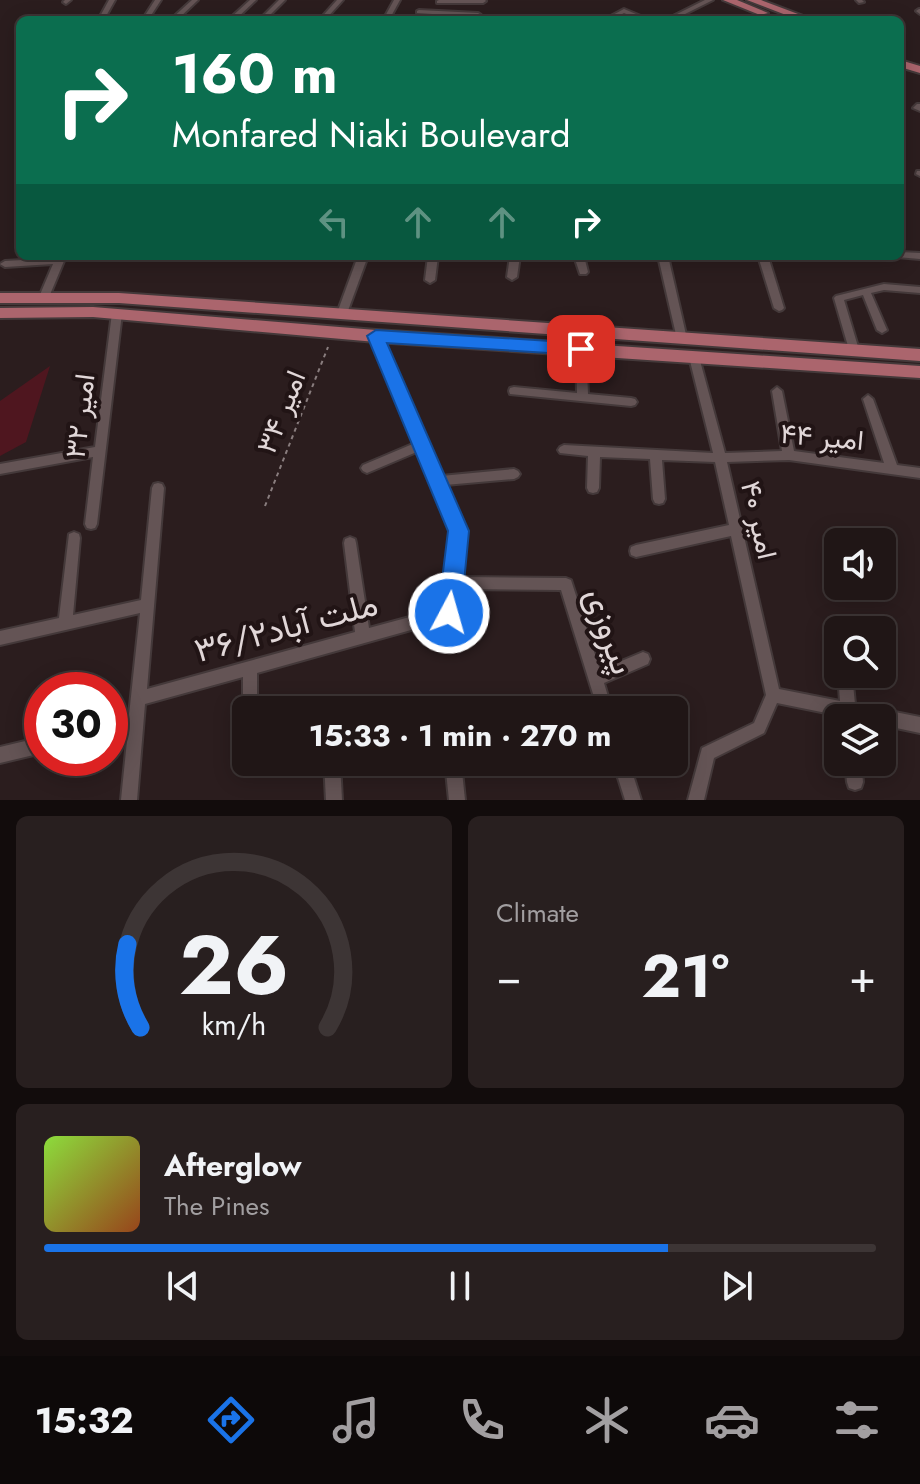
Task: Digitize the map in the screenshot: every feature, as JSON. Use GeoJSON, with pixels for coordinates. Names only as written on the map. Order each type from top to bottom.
{"type":"FeatureCollection","features":[{"type":"Feature","properties":{"kind":"main road"},"geometry":{"type":"LineString","coordinates":[[728,0],[772,16]]}},
{"type":"Feature","properties":{"kind":"main road"},"geometry":{"type":"LineString","coordinates":[[752,0],[798,16]]}},
{"type":"Feature","properties":{"kind":"main road"},"geometry":{"type":"LineString","coordinates":[[0,298],[119,298],[337,324],[376,336],[920,372]]}},
{"type":"Feature","properties":{"kind":"main road"},"geometry":{"type":"LineString","coordinates":[[0,313],[117,313],[682,339],[920,355]]}},
{"type":"Feature","properties":{"kind":"street"},"geometry":{"type":"LineString","coordinates":[[177,16],[195,0]]}},
{"type":"Feature","properties":{"kind":"street"},"geometry":{"type":"LineString","coordinates":[[235,16],[253,0]]}},
{"type":"Feature","properties":{"kind":"street"},"geometry":{"type":"LineString","coordinates":[[266,16],[282,0]]}},
{"type":"Feature","properties":{"kind":"street"},"geometry":{"type":"LineString","coordinates":[[326,16],[340,0]]}},
{"type":"Feature","properties":{"kind":"street"},"geometry":{"type":"LineString","coordinates":[[676,16],[710,0]]}},
{"type":"Feature","properties":{"kind":"street"},"geometry":{"type":"LineString","coordinates":[[764,4],[776,0]]}},
{"type":"Feature","properties":{"kind":"street"},"geometry":{"type":"LineString","coordinates":[[456,13],[457,1]]}},
{"type":"Feature","properties":{"kind":"street"},"geometry":{"type":"LineString","coordinates":[[439,2],[483,1]]}},
{"type":"Feature","properties":{"kind":"street"},"geometry":{"type":"LineString","coordinates":[[614,16],[624,11],[636,16]]}},
{"type":"Feature","properties":{"kind":"street"},"geometry":{"type":"LineString","coordinates":[[419,12],[478,15]]}},
{"type":"Feature","properties":{"kind":"street"},"geometry":{"type":"LineString","coordinates":[[337,324],[361,260]]}},
{"type":"Feature","properties":{"kind":"street"},"geometry":{"type":"LineString","coordinates":[[430,280],[432,260]]}},
{"type":"Feature","properties":{"kind":"street"},"geometry":{"type":"LineString","coordinates":[[512,277],[514,260]]}},
{"type":"Feature","properties":{"kind":"street"},"geometry":{"type":"LineString","coordinates":[[580,260],[583,272]]}},
{"type":"Feature","properties":{"kind":"street"},"geometry":{"type":"LineString","coordinates":[[664,260],[682,339]]}},
{"type":"Feature","properties":{"kind":"street"},"geometry":{"type":"LineString","coordinates":[[764,260],[779,308]]}},
{"type":"Feature","properties":{"kind":"street"},"geometry":{"type":"LineString","coordinates":[[5,264],[59,261],[44,297]]}},
{"type":"Feature","properties":{"kind":"street"},"geometry":{"type":"LineString","coordinates":[[854,350],[839,298],[884,287],[917,290],[920,303]]}},
{"type":"Feature","properties":{"kind":"street"},"geometry":{"type":"LineString","coordinates":[[866,292],[882,330]]}},
{"type":"Feature","properties":{"kind":"street","name":"امیر ۳۲"},"geometry":{"type":"LineString","coordinates":[[91,524],[117,313]]}},
{"type":"Feature","properties":{"kind":"street"},"geometry":{"type":"LineString","coordinates":[[376,336],[458,531],[453,583]]}},
{"type":"Feature","properties":{"kind":"street"},"geometry":{"type":"LineString","coordinates":[[581,349],[583,397]]}},
{"type":"Feature","properties":{"kind":"street","name":"امیر ۴۰"},"geometry":{"type":"LineString","coordinates":[[694,357],[773,695]]}},
{"type":"Feature","properties":{"kind":"street"},"geometry":{"type":"LineString","coordinates":[[514,391],[631,402]]}},
{"type":"Feature","properties":{"kind":"street"},"geometry":{"type":"LineString","coordinates":[[777,391],[789,455]]}},
{"type":"Feature","properties":{"kind":"street"},"geometry":{"type":"LineString","coordinates":[[868,399],[892,468]]}},
{"type":"Feature","properties":{"kind":"street"},"geometry":{"type":"LineString","coordinates":[[367,468],[422,445]]}},
{"type":"Feature","properties":{"kind":"street","name":"امیر ۴۴"},"geometry":{"type":"LineString","coordinates":[[564,450],[720,458],[789,455],[920,473]]}},
{"type":"Feature","properties":{"kind":"street"},"geometry":{"type":"LineString","coordinates":[[0,469],[100,451]]}},
{"type":"Feature","properties":{"kind":"street"},"geometry":{"type":"LineString","coordinates":[[593,488],[594,452]]}},
{"type":"Feature","properties":{"kind":"street"},"geometry":{"type":"LineString","coordinates":[[656,454],[659,499]]}},
{"type":"Feature","properties":{"kind":"street"},"geometry":{"type":"LineString","coordinates":[[437,481],[514,474]]}},
{"type":"Feature","properties":{"kind":"street"},"geometry":{"type":"LineString","coordinates":[[129,800],[158,488]]}},
{"type":"Feature","properties":{"kind":"street"},"geometry":{"type":"LineString","coordinates":[[636,551],[736,529]]}},
{"type":"Feature","properties":{"kind":"street"},"geometry":{"type":"LineString","coordinates":[[65,624],[74,538]]}},
{"type":"Feature","properties":{"kind":"street"},"geometry":{"type":"LineString","coordinates":[[350,543],[363,637]]}},
{"type":"Feature","properties":{"kind":"street","name":"ملت آباد۳۶/۲"},"geometry":{"type":"LineString","coordinates":[[138,699],[449,613],[453,583]]}},
{"type":"Feature","properties":{"kind":"street","name":"پیروزی"},"geometry":{"type":"LineString","coordinates":[[453,583],[566,584],[600,696]]}},
{"type":"Feature","properties":{"kind":"street"},"geometry":{"type":"LineString","coordinates":[[0,638],[147,605]]}},
{"type":"Feature","properties":{"kind":"street"},"geometry":{"type":"LineString","coordinates":[[595,680],[643,659]]}},
{"type":"Feature","properties":{"kind":"street"},"geometry":{"type":"LineString","coordinates":[[250,668],[250,696]]}},
{"type":"Feature","properties":{"kind":"street"},"geometry":{"type":"LineString","coordinates":[[696,800],[707,753],[759,728],[773,695],[824,708]]}},
{"type":"Feature","properties":{"kind":"street"},"geometry":{"type":"LineString","coordinates":[[128,723],[136,721]]}},
{"type":"Feature","properties":{"kind":"street"},"geometry":{"type":"LineString","coordinates":[[896,721],[920,725]]}},
{"type":"Feature","properties":{"kind":"street"},"geometry":{"type":"LineString","coordinates":[[0,755],[24,749]]}},
{"type":"Feature","properties":{"kind":"street"},"geometry":{"type":"LineString","coordinates":[[333,776],[334,800]]}},
{"type":"Feature","properties":{"kind":"street"},"geometry":{"type":"LineString","coordinates":[[454,776],[457,800]]}},
{"type":"Feature","properties":{"kind":"street"},"geometry":{"type":"LineString","coordinates":[[625,776],[633,800]]}},
{"type":"Feature","properties":{"kind":"street"},"geometry":{"type":"LineString","coordinates":[[854,776],[855,782]]}},
{"type":"Feature","properties":{"kind":"path","name":"امیر ۳۴"},"geometry":{"type":"LineString","coordinates":[[265,506],[337,324]]}},
{"type":"Feature","properties":{"kind":"shaded area"},"geometry":{"type":"Polygon","coordinates":[[[50,366],[26,442],[0,456],[0,401],[50,366]]]}},
{"type":"Feature","properties":{"kind":"route"},"geometry":{"type":"LineString","coordinates":[[449,613],[458,531],[376,336],[581,349]]}}]}
